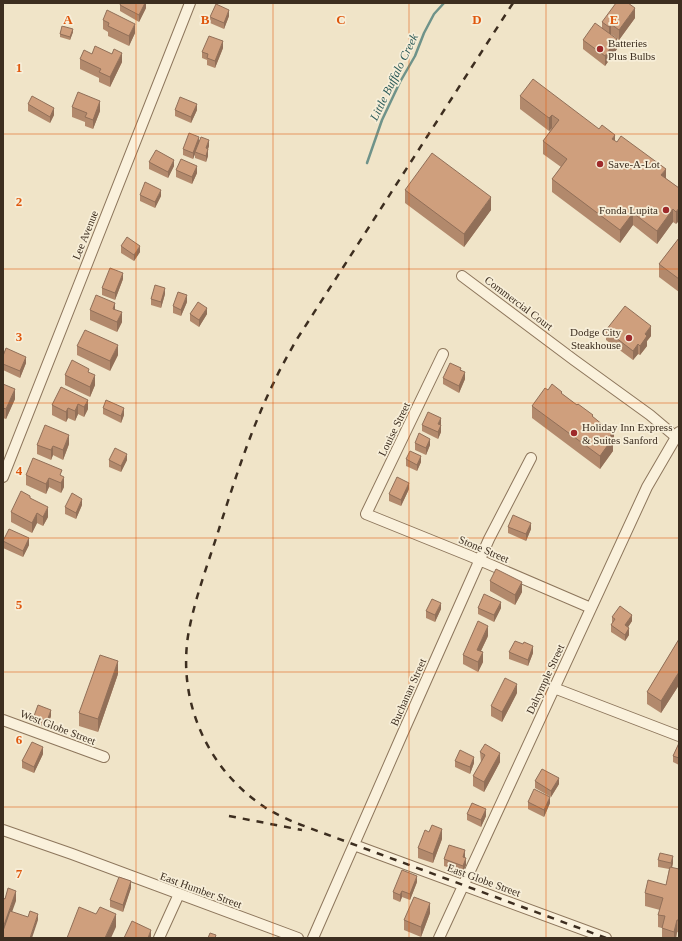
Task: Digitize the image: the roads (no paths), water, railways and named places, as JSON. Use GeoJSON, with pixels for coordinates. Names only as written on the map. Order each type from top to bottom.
{"type":"FeatureCollection","features":[{"type":"Feature","properties":{"kind":"street","name":"Lee Avenue"},"geometry":{"type":"LineString","coordinates":[[3,477],[190,3]]}},
{"type":"Feature","properties":{"kind":"street","name":"Commercial Court"},"geometry":{"type":"LineString","coordinates":[[462,276],[574,360],[677,434]]}},
{"type":"Feature","properties":{"kind":"street","name":"Louise Street"},"geometry":{"type":"LineString","coordinates":[[366,514],[443,354]]}},
{"type":"Feature","properties":{"kind":"street","name":"Dalrymple Street"},"geometry":{"type":"LineString","coordinates":[[439,938],[647,487],[677,434]]}},
{"type":"Feature","properties":{"kind":"street","name":"Buchanan Street"},"geometry":{"type":"LineString","coordinates":[[313,938],[480,561],[531,458]]}},
{"type":"Feature","properties":{"kind":"street","name":"Stone Street"},"geometry":{"type":"LineString","coordinates":[[366,514],[590,608]]}},
{"type":"Feature","properties":{"kind":"street"},"geometry":{"type":"LineString","coordinates":[[554,688],[679,736]]}},
{"type":"Feature","properties":{"kind":"street","name":"West Globe Street"},"geometry":{"type":"LineString","coordinates":[[3,720],[104,758]]}},
{"type":"Feature","properties":{"kind":"street","name":"East Humber Street"},"geometry":{"type":"LineString","coordinates":[[3,830],[298,938]]}},
{"type":"Feature","properties":{"kind":"street","name":"East Globe Street"},"geometry":{"type":"LineString","coordinates":[[354,845],[606,938]]}},
{"type":"Feature","properties":{"kind":"street"},"geometry":{"type":"LineString","coordinates":[[160,938],[178,894]]}},
{"type":"Feature","properties":{"kind":"waterway","name":"Little Buffalo Creek"},"geometry":{"type":"LineString","coordinates":[[367,163],[382,120],[400,82],[415,56],[424,33],[434,14],[444,3]]}},
{"type":"Feature","properties":{"kind":"railway"},"geometry":{"type":"LineString","coordinates":[[513,3],[297,339],[282,365],[258,418],[244,454],[198,596],[188,636],[186,661],[188,686],[193,709],[201,732],[212,754],[244,791],[267,809],[296,823],[606,938]]}},
{"type":"Feature","properties":{"kind":"railway"},"geometry":{"type":"LineString","coordinates":[[229,816],[302,830]]}},
{"type":"Feature","properties":{"kind":"place","name":"Batteries Plus Bulbs"},"geometry":{"type":"Point","coordinates":[600,49]}},
{"type":"Feature","properties":{"kind":"place","name":"Save-A-Lot"},"geometry":{"type":"Point","coordinates":[600,164]}},
{"type":"Feature","properties":{"kind":"place","name":"Fonda Lupita"},"geometry":{"type":"Point","coordinates":[666,210]}},
{"type":"Feature","properties":{"kind":"place","name":"Dodge City Steakhouse"},"geometry":{"type":"Point","coordinates":[629,338]}},
{"type":"Feature","properties":{"kind":"place","name":"Holiday Inn Express & Suites Sanford"},"geometry":{"type":"Point","coordinates":[574,433]}}]}
